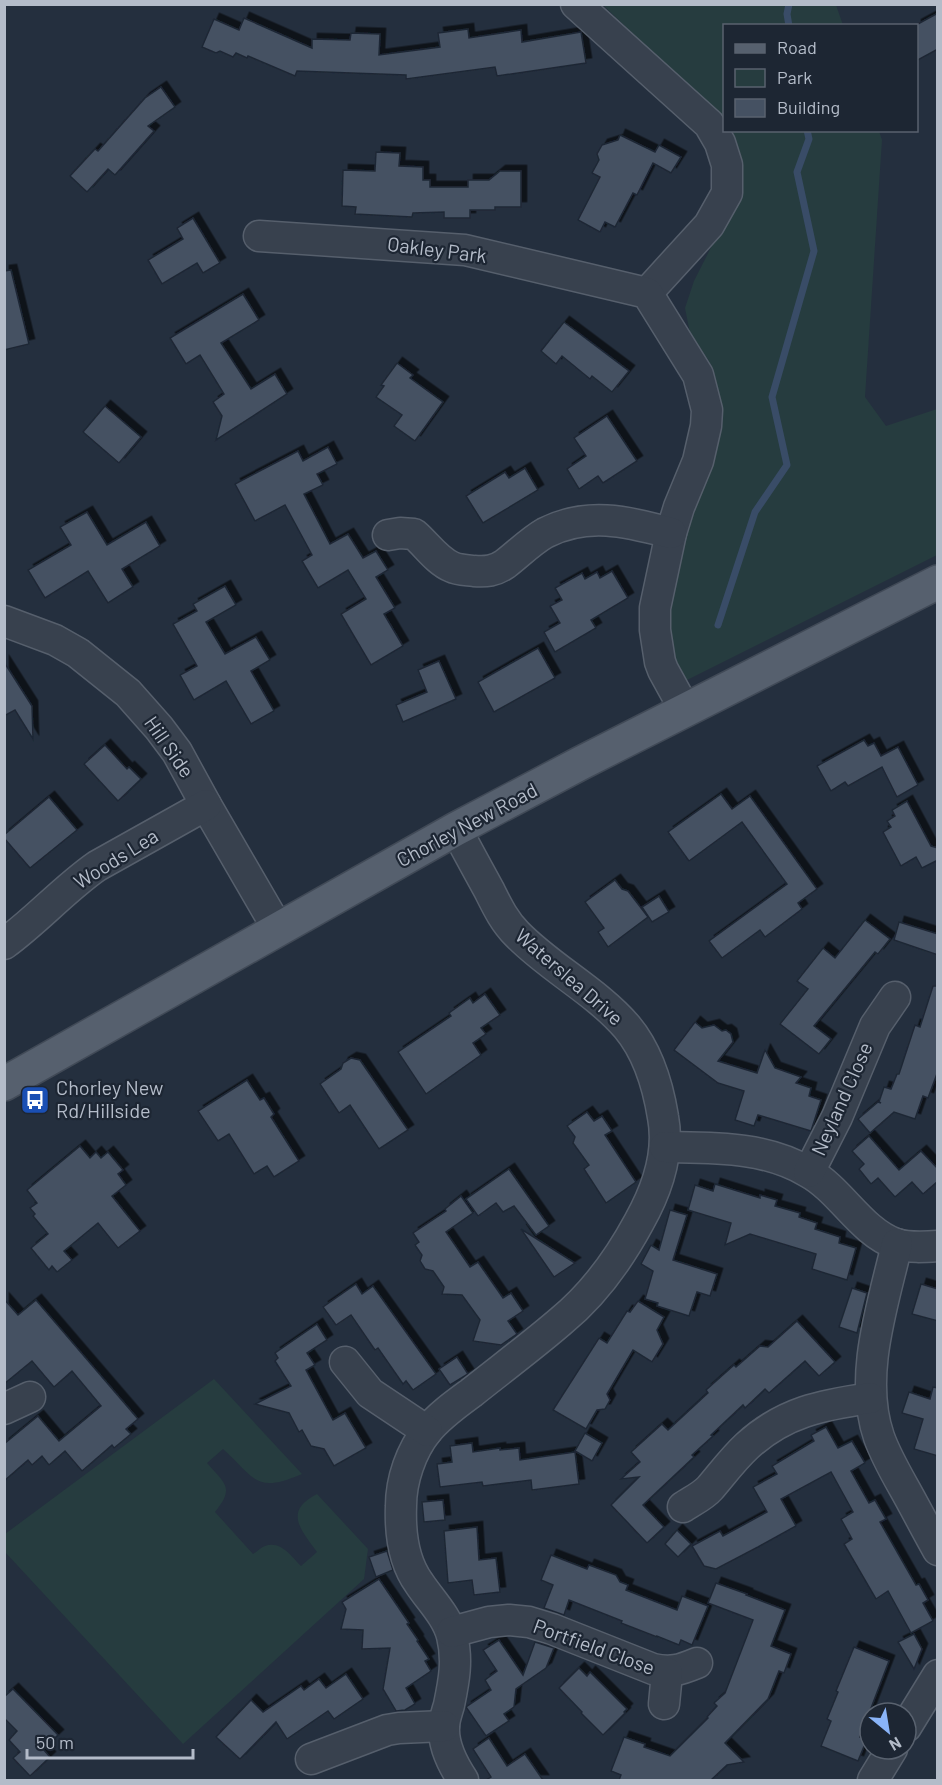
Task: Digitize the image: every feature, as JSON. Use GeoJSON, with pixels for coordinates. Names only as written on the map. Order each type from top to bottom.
{"type":"FeatureCollection","features":[{"type":"Feature","properties":{"kind":"main road","name":"Chorley New Road"},"geometry":{"type":"LineString","coordinates":[[4,1084],[456,829],[938,582]]}},
{"type":"Feature","properties":{"kind":"street"},"geometry":{"type":"LineString","coordinates":[[576,4],[709,124],[720,143],[728,165],[727,193],[709,225],[647,293],[698,375],[707,410],[698,461],[671,533],[655,608],[655,630],[660,662],[685,710]]}},
{"type":"Feature","properties":{"kind":"street","name":"Oakley Park"},"geometry":{"type":"LineString","coordinates":[[259,236],[465,250],[647,293]]}},
{"type":"Feature","properties":{"kind":"street"},"geometry":{"type":"LineString","coordinates":[[405,526],[452,568],[483,572],[502,566],[544,534],[578,522],[627,521],[671,533]]}},
{"type":"Feature","properties":{"kind":"street","name":"Hill Side"},"geometry":{"type":"LineString","coordinates":[[4,621],[55,640],[78,653],[128,693],[177,752],[278,929]]}},
{"type":"Feature","properties":{"kind":"street","name":"Woods Lea"},"geometry":{"type":"LineString","coordinates":[[4,944],[97,866],[206,805]]}},
{"type":"Feature","properties":{"kind":"street","name":"Waterslea Drive"},"geometry":{"type":"LineString","coordinates":[[456,829],[506,922],[532,948],[611,1011],[628,1029],[642,1050],[659,1095],[664,1122],[665,1147],[660,1176],[650,1203],[607,1274],[563,1320],[453,1407],[427,1431],[413,1454],[403,1481],[401,1505],[403,1546],[409,1565],[452,1632],[456,1660],[455,1678],[444,1726],[451,1759],[464,1780]]}},
{"type":"Feature","properties":{"kind":"street","name":"Neyland Close"},"geometry":{"type":"LineString","coordinates":[[809,1172],[837,1117],[866,1021],[895,997]]}},
{"type":"Feature","properties":{"kind":"street"},"geometry":{"type":"LineString","coordinates":[[665,1147],[727,1149],[771,1156],[809,1172],[841,1198],[864,1223],[881,1236],[897,1244],[918,1247],[938,1246]]}},
{"type":"Feature","properties":{"kind":"street"},"geometry":{"type":"LineString","coordinates":[[897,1244],[874,1344],[870,1398],[878,1435],[938,1551]]}},
{"type":"Feature","properties":{"kind":"street"},"geometry":{"type":"LineString","coordinates":[[345,1362],[364,1399],[427,1431]]}},
{"type":"Feature","properties":{"kind":"street"},"geometry":{"type":"LineString","coordinates":[[683,1507],[715,1498],[723,1470],[746,1446],[773,1426],[810,1409],[870,1398]]}},
{"type":"Feature","properties":{"kind":"street","name":"Portfield Close"},"geometry":{"type":"LineString","coordinates":[[452,1632],[489,1622],[509,1620],[529,1622],[653,1670],[667,1672],[697,1663]]}},
{"type":"Feature","properties":{"kind":"street","name":"Portfield Close"},"geometry":{"type":"LineString","coordinates":[[664,1704],[667,1672]]}},
{"type":"Feature","properties":{"kind":"street"},"geometry":{"type":"LineString","coordinates":[[918,1708],[938,1675]]}},
{"type":"Feature","properties":{"kind":"street"},"geometry":{"type":"LineString","coordinates":[[311,1759],[346,1760],[387,1730],[444,1726]]}},
{"type":"Feature","properties":{"kind":"street"},"geometry":{"type":"LineString","coordinates":[[873,1780],[885,1761]]}},
{"type":"Feature","properties":{"kind":"green space"},"geometry":{"type":"Polygon","coordinates":[[[603,5],[836,5],[843,24],[723,24],[723,120],[603,5]]]}},
{"type":"Feature","properties":{"kind":"green space"},"geometry":{"type":"Polygon","coordinates":[[[730,132],[879,132],[882,140],[865,397],[886,426],[937,409],[937,555],[685,681],[676,664],[665,606],[719,421],[709,361],[690,333],[685,308],[694,281],[741,188],[740,156],[730,132]]]}},
{"type":"Feature","properties":{"kind":"green space"},"geometry":{"type":"Polygon","coordinates":[[[214,1379],[302,1474],[274,1483],[265,1483],[250,1475],[223,1449],[207,1463],[223,1481],[226,1491],[225,1497],[215,1512],[253,1554],[264,1547],[276,1545],[286,1550],[301,1566],[317,1552],[301,1528],[298,1514],[300,1507],[317,1494],[368,1549],[364,1579],[183,1744],[5,1552],[5,1534],[214,1379]]]}},
{"type":"Feature","properties":{"kind":"building"},"geometry":{"type":"Polygon","coordinates":[[[938,13],[938,49],[918,60],[918,24],[938,13]]]}},
{"type":"Feature","properties":{"kind":"building"},"geometry":{"type":"Polygon","coordinates":[[[244,18],[312,48],[312,39],[350,40],[351,33],[380,34],[379,55],[440,47],[438,33],[468,29],[469,38],[521,30],[522,42],[581,32],[586,63],[497,76],[495,67],[406,79],[406,75],[297,71],[295,76],[248,56],[247,58],[236,53],[233,57],[202,47],[214,19],[239,30],[244,18]]]}},
{"type":"Feature","properties":{"kind":"building"},"geometry":{"type":"Polygon","coordinates":[[[161,87],[175,107],[148,126],[154,131],[115,175],[108,169],[87,192],[70,176],[95,149],[98,151],[145,98],[161,87]]]}},
{"type":"Feature","properties":{"kind":"building"},"geometry":{"type":"Polygon","coordinates":[[[620,135],[655,152],[659,145],[681,157],[671,173],[653,163],[637,195],[633,193],[615,227],[605,222],[600,232],[578,220],[600,177],[592,173],[599,160],[597,154],[602,145],[618,140],[620,135]]]}},
{"type":"Feature","properties":{"kind":"building"},"geometry":{"type":"Polygon","coordinates":[[[376,152],[400,153],[399,166],[423,167],[423,180],[430,180],[430,187],[468,187],[468,180],[489,180],[500,171],[521,171],[521,207],[470,210],[470,218],[444,218],[444,212],[413,213],[412,217],[355,214],[356,207],[342,206],[343,170],[375,171],[376,152]]]}},
{"type":"Feature","properties":{"kind":"building"},"geometry":{"type":"Polygon","coordinates":[[[193,218],[220,263],[203,273],[197,263],[162,284],[148,260],[183,239],[177,228],[193,218]]]}},
{"type":"Feature","properties":{"kind":"building"},"geometry":{"type":"Polygon","coordinates":[[[11,270],[29,344],[4,350],[4,271],[11,270]]]}},
{"type":"Feature","properties":{"kind":"building"},"geometry":{"type":"Polygon","coordinates":[[[243,294],[259,320],[221,343],[251,389],[275,374],[287,394],[216,440],[222,416],[213,402],[224,394],[200,355],[186,364],[170,338],[243,294]]]}},
{"type":"Feature","properties":{"kind":"building"},"geometry":{"type":"Polygon","coordinates":[[[564,322],[629,371],[612,392],[592,376],[590,379],[562,356],[556,364],[541,351],[564,322]]]}},
{"type":"Feature","properties":{"kind":"building"},"geometry":{"type":"Polygon","coordinates":[[[397,363],[413,375],[410,378],[443,402],[415,441],[394,426],[402,415],[376,397],[384,386],[381,385],[397,363]]]}},
{"type":"Feature","properties":{"kind":"building"},"geometry":{"type":"Polygon","coordinates":[[[105,406],[141,437],[119,463],[83,432],[105,406]]]}},
{"type":"Feature","properties":{"kind":"building"},"geometry":{"type":"Polygon","coordinates":[[[607,416],[637,461],[603,483],[598,476],[579,489],[567,469],[586,456],[574,438],[607,416]]]}},
{"type":"Feature","properties":{"kind":"building"},"geometry":{"type":"Polygon","coordinates":[[[328,447],[337,464],[317,474],[323,485],[304,494],[330,544],[348,534],[363,558],[376,551],[388,570],[376,577],[395,608],[384,614],[403,646],[371,665],[341,614],[366,599],[348,570],[318,588],[302,561],[312,555],[285,505],[255,521],[235,484],[298,451],[303,461],[328,447]]]}},
{"type":"Feature","properties":{"kind":"building"},"geometry":{"type":"Polygon","coordinates":[[[525,468],[538,490],[483,523],[466,496],[505,472],[509,478],[525,468]]]}},
{"type":"Feature","properties":{"kind":"building"},"geometry":{"type":"Polygon","coordinates":[[[87,512],[107,545],[146,522],[160,546],[122,569],[133,587],[108,603],[88,571],[45,598],[28,570],[71,545],[60,527],[87,512]]]}},
{"type":"Feature","properties":{"kind":"building"},"geometry":{"type":"Polygon","coordinates":[[[612,571],[628,598],[591,620],[596,628],[555,652],[544,632],[560,623],[550,606],[562,600],[555,588],[582,573],[585,579],[597,572],[600,578],[612,571]]]}},
{"type":"Feature","properties":{"kind":"building"},"geometry":{"type":"Polygon","coordinates":[[[225,586],[236,605],[206,622],[225,654],[256,637],[270,660],[251,671],[274,711],[251,724],[226,681],[194,700],[180,675],[197,666],[173,624],[197,611],[193,604],[225,586]]]}},
{"type":"Feature","properties":{"kind":"building"},"geometry":{"type":"Polygon","coordinates":[[[538,648],[555,678],[494,712],[478,682],[538,648]]]}},
{"type":"Feature","properties":{"kind":"building"},"geometry":{"type":"Polygon","coordinates":[[[439,661],[456,699],[403,722],[396,705],[427,692],[418,670],[439,661]]]}},
{"type":"Feature","properties":{"kind":"building"},"geometry":{"type":"Polygon","coordinates":[[[4,662],[32,706],[33,739],[15,710],[4,716],[4,662]]]}},
{"type":"Feature","properties":{"kind":"building"},"geometry":{"type":"Polygon","coordinates":[[[864,740],[868,746],[874,743],[881,756],[898,747],[918,785],[897,797],[882,767],[848,786],[845,782],[831,791],[817,766],[864,740]]]}},
{"type":"Feature","properties":{"kind":"building"},"geometry":{"type":"Polygon","coordinates":[[[105,745],[127,769],[129,767],[141,779],[118,801],[84,764],[105,745]]]}},
{"type":"Feature","properties":{"kind":"building"},"geometry":{"type":"Polygon","coordinates":[[[721,794],[732,809],[750,796],[817,889],[798,903],[802,909],[765,937],[760,930],[722,958],[709,941],[787,884],[742,822],[689,861],[668,832],[721,794]]]}},
{"type":"Feature","properties":{"kind":"building"},"geometry":{"type":"Polygon","coordinates":[[[49,797],[77,830],[30,868],[4,838],[4,835],[49,797]]]}},
{"type":"Feature","properties":{"kind":"building"},"geometry":{"type":"Polygon","coordinates":[[[907,801],[931,846],[938,848],[938,860],[922,868],[916,857],[901,866],[883,832],[891,827],[887,821],[895,816],[892,810],[907,801]]]}},
{"type":"Feature","properties":{"kind":"building"},"geometry":{"type":"Polygon","coordinates":[[[615,880],[622,889],[628,891],[648,917],[608,947],[598,932],[604,928],[585,902],[615,880]]]}},
{"type":"Feature","properties":{"kind":"building"},"geometry":{"type":"Polygon","coordinates":[[[659,896],[669,912],[652,922],[642,907],[659,896]]]}},
{"type":"Feature","properties":{"kind":"building"},"geometry":{"type":"Polygon","coordinates":[[[865,920],[890,939],[878,954],[875,952],[814,1026],[831,1039],[819,1054],[780,1024],[808,989],[797,981],[823,948],[835,958],[865,920]]]}},
{"type":"Feature","properties":{"kind":"building"},"geometry":{"type":"Polygon","coordinates":[[[899,922],[938,934],[938,955],[894,940],[899,922]]]}},
{"type":"Feature","properties":{"kind":"building"},"geometry":{"type":"Polygon","coordinates":[[[933,986],[938,986],[938,1071],[928,1098],[923,1096],[915,1119],[894,1112],[870,1133],[858,1119],[878,1102],[881,1103],[879,1102],[884,1087],[891,1089],[899,1074],[915,1025],[920,1027],[933,986]]]}},
{"type":"Feature","properties":{"kind":"building"},"geometry":{"type":"Polygon","coordinates":[[[485,994],[500,1015],[481,1028],[486,1034],[473,1043],[481,1055],[426,1094],[398,1052],[451,1016],[449,1013],[470,998],[473,1003],[485,994]]]}},
{"type":"Feature","properties":{"kind":"building"},"geometry":{"type":"Polygon","coordinates":[[[695,1022],[702,1028],[714,1025],[731,1034],[733,1042],[718,1061],[757,1073],[765,1050],[775,1068],[801,1077],[796,1083],[811,1088],[809,1096],[821,1100],[811,1131],[758,1115],[754,1126],[735,1120],[744,1091],[718,1083],[674,1050],[695,1022]]]}},
{"type":"Feature","properties":{"kind":"building"},"geometry":{"type":"Polygon","coordinates":[[[351,1058],[360,1060],[408,1130],[379,1149],[350,1105],[339,1113],[320,1084],[341,1069],[343,1063],[351,1058]]]}},
{"type":"Feature","properties":{"kind":"building"},"geometry":{"type":"Polygon","coordinates":[[[247,1080],[260,1100],[264,1098],[274,1114],[271,1117],[299,1161],[274,1177],[267,1166],[254,1174],[229,1134],[218,1141],[198,1111],[247,1080]]]}},
{"type":"Feature","properties":{"kind":"building"},"geometry":{"type":"Polygon","coordinates":[[[587,1112],[594,1121],[602,1116],[612,1131],[605,1135],[636,1182],[606,1203],[584,1169],[589,1165],[573,1143],[575,1137],[567,1126],[587,1112]]]}},
{"type":"Feature","properties":{"kind":"building"},"geometry":{"type":"Polygon","coordinates":[[[869,1136],[899,1170],[921,1151],[938,1169],[938,1181],[923,1194],[912,1182],[895,1197],[878,1178],[871,1184],[859,1169],[864,1164],[852,1151],[869,1136]]]}},
{"type":"Feature","properties":{"kind":"building"},"geometry":{"type":"Polygon","coordinates":[[[80,1146],[90,1158],[96,1152],[101,1158],[108,1152],[123,1170],[118,1174],[126,1185],[112,1196],[140,1231],[118,1248],[98,1223],[64,1251],[72,1260],[57,1272],[52,1266],[49,1270],[31,1248],[48,1234],[33,1216],[35,1214],[30,1208],[37,1203],[27,1190],[80,1146]]]}},
{"type":"Feature","properties":{"kind":"building"},"geometry":{"type":"Polygon","coordinates":[[[509,1169],[549,1226],[536,1235],[514,1206],[503,1212],[496,1203],[478,1216],[466,1199],[509,1169]]]}},
{"type":"Feature","properties":{"kind":"building"},"geometry":{"type":"Polygon","coordinates":[[[715,1184],[760,1198],[760,1195],[777,1200],[775,1206],[800,1213],[799,1217],[817,1223],[815,1229],[840,1237],[839,1243],[856,1248],[847,1280],[812,1269],[816,1254],[750,1234],[725,1245],[731,1223],[688,1210],[695,1185],[713,1191],[715,1184]]]}},
{"type":"Feature","properties":{"kind":"building"},"geometry":{"type":"Polygon","coordinates":[[[461,1196],[473,1213],[446,1232],[470,1267],[478,1262],[503,1298],[511,1293],[523,1311],[508,1321],[517,1334],[501,1345],[473,1341],[480,1320],[462,1295],[442,1294],[444,1287],[433,1271],[425,1269],[420,1261],[422,1255],[415,1245],[419,1242],[413,1233],[446,1211],[445,1209],[461,1196]]]}},
{"type":"Feature","properties":{"kind":"building"},"geometry":{"type":"Polygon","coordinates":[[[670,1210],[687,1215],[673,1260],[717,1274],[710,1296],[697,1292],[689,1316],[657,1306],[658,1303],[645,1299],[653,1271],[641,1264],[651,1245],[659,1250],[670,1210]]]}},
{"type":"Feature","properties":{"kind":"building"},"geometry":{"type":"Polygon","coordinates":[[[521,1229],[575,1263],[554,1277],[521,1229]]]}},
{"type":"Feature","properties":{"kind":"building"},"geometry":{"type":"Polygon","coordinates":[[[356,1284],[362,1294],[373,1286],[436,1374],[413,1390],[406,1381],[403,1384],[378,1348],[375,1350],[351,1315],[336,1325],[323,1307],[356,1284]]]}},
{"type":"Feature","properties":{"kind":"building"},"geometry":{"type":"Polygon","coordinates":[[[921,1284],[938,1289],[938,1321],[912,1314],[921,1284]]]}},
{"type":"Feature","properties":{"kind":"building"},"geometry":{"type":"Polygon","coordinates":[[[852,1288],[867,1293],[857,1333],[839,1327],[852,1288]]]}},
{"type":"Feature","properties":{"kind":"building"},"geometry":{"type":"Polygon","coordinates":[[[4,1299],[18,1315],[36,1300],[138,1419],[126,1429],[131,1434],[114,1448],[112,1445],[82,1471],[65,1451],[49,1465],[42,1456],[32,1465],[28,1460],[4,1481],[4,1444],[38,1416],[59,1441],[101,1406],[72,1371],[54,1387],[32,1361],[4,1384],[4,1299]]]}},
{"type":"Feature","properties":{"kind":"building"},"geometry":{"type":"Polygon","coordinates":[[[638,1301],[664,1317],[657,1330],[663,1344],[652,1362],[633,1350],[607,1394],[610,1400],[605,1409],[597,1410],[586,1429],[553,1410],[599,1338],[607,1343],[627,1311],[630,1312],[638,1301]]]}},
{"type":"Feature","properties":{"kind":"building"},"geometry":{"type":"Polygon","coordinates":[[[797,1321],[835,1362],[819,1376],[805,1361],[769,1393],[765,1389],[745,1408],[743,1405],[711,1435],[713,1436],[692,1455],[694,1457],[643,1505],[664,1527],[647,1543],[611,1505],[639,1477],[621,1479],[640,1462],[631,1452],[662,1424],[668,1430],[708,1393],[706,1390],[734,1365],[736,1367],[760,1346],[768,1347],[797,1321]]]}},
{"type":"Feature","properties":{"kind":"building"},"geometry":{"type":"Polygon","coordinates":[[[317,1324],[327,1340],[307,1353],[315,1365],[306,1370],[333,1420],[345,1413],[366,1448],[334,1466],[324,1449],[311,1446],[302,1430],[299,1432],[289,1413],[255,1404],[291,1386],[275,1361],[278,1358],[275,1353],[317,1324]]]}},
{"type":"Feature","properties":{"kind":"building"},"geometry":{"type":"Polygon","coordinates":[[[457,1357],[468,1374],[450,1385],[439,1369],[457,1357]]]}},
{"type":"Feature","properties":{"kind":"building"},"geometry":{"type":"Polygon","coordinates":[[[933,1387],[938,1388],[938,1456],[914,1449],[923,1419],[902,1413],[909,1392],[930,1399],[933,1387]]]}},
{"type":"Feature","properties":{"kind":"building"},"geometry":{"type":"Polygon","coordinates":[[[826,1427],[838,1448],[852,1441],[865,1463],[851,1471],[869,1503],[875,1500],[886,1519],[880,1522],[916,1585],[919,1584],[928,1600],[923,1603],[933,1621],[911,1633],[888,1591],[876,1599],[844,1544],[852,1539],[841,1519],[853,1512],[831,1472],[781,1499],[796,1526],[758,1547],[716,1569],[704,1566],[692,1546],[720,1531],[723,1536],[767,1512],[753,1487],[777,1474],[772,1466],[814,1441],[811,1435],[826,1427]]]}},
{"type":"Feature","properties":{"kind":"building"},"geometry":{"type":"Polygon","coordinates":[[[585,1433],[602,1443],[592,1461],[575,1451],[585,1433]]]}},
{"type":"Feature","properties":{"kind":"building"},"geometry":{"type":"Polygon","coordinates":[[[472,1443],[473,1452],[519,1448],[520,1460],[575,1452],[579,1484],[532,1490],[531,1480],[483,1486],[482,1482],[440,1487],[437,1464],[452,1462],[450,1446],[472,1443]]]}},
{"type":"Feature","properties":{"kind":"building"},"geometry":{"type":"Polygon","coordinates":[[[443,1500],[445,1520],[424,1522],[422,1502],[443,1500]]]}},
{"type":"Feature","properties":{"kind":"building"},"geometry":{"type":"Polygon","coordinates":[[[477,1527],[479,1560],[496,1558],[500,1592],[474,1595],[472,1580],[448,1583],[444,1531],[477,1527]]]}},
{"type":"Feature","properties":{"kind":"building"},"geometry":{"type":"Polygon","coordinates":[[[677,1530],[691,1544],[678,1557],[665,1544],[677,1530]]]}},
{"type":"Feature","properties":{"kind":"building"},"geometry":{"type":"Polygon","coordinates":[[[387,1551],[393,1570],[376,1577],[369,1557],[387,1551]]]}},
{"type":"Feature","properties":{"kind":"building"},"geometry":{"type":"Polygon","coordinates":[[[551,1555],[587,1569],[589,1565],[616,1575],[620,1582],[628,1585],[626,1590],[677,1610],[682,1596],[708,1606],[692,1645],[681,1640],[679,1645],[657,1637],[569,1600],[564,1615],[544,1608],[553,1585],[541,1580],[551,1555]]]}},
{"type":"Feature","properties":{"kind":"building"},"geometry":{"type":"Polygon","coordinates":[[[379,1579],[409,1623],[407,1624],[429,1659],[425,1661],[431,1671],[406,1688],[415,1704],[405,1710],[396,1711],[383,1689],[390,1648],[362,1649],[363,1630],[341,1629],[346,1609],[342,1602],[379,1579]]]}},
{"type":"Feature","properties":{"kind":"building"},"geometry":{"type":"Polygon","coordinates":[[[716,1583],[785,1610],[771,1646],[791,1654],[784,1673],[779,1671],[768,1699],[725,1743],[744,1762],[727,1765],[711,1780],[619,1780],[621,1775],[611,1771],[624,1737],[670,1756],[708,1718],[717,1706],[714,1703],[725,1693],[753,1620],[708,1603],[716,1583]]]}},
{"type":"Feature","properties":{"kind":"building"},"geometry":{"type":"Polygon","coordinates":[[[914,1634],[922,1649],[914,1669],[898,1642],[914,1634]]]}},
{"type":"Feature","properties":{"kind":"building"},"geometry":{"type":"Polygon","coordinates":[[[499,1640],[523,1675],[535,1642],[554,1648],[546,1668],[516,1689],[514,1707],[504,1714],[509,1721],[486,1736],[466,1707],[491,1690],[485,1680],[497,1671],[483,1650],[499,1640]]]}},
{"type":"Feature","properties":{"kind":"building"},"geometry":{"type":"Polygon","coordinates":[[[854,1647],[889,1661],[874,1701],[858,1701],[858,1761],[821,1746],[831,1721],[827,1719],[838,1692],[836,1691],[854,1647]]]}},
{"type":"Feature","properties":{"kind":"building"},"geometry":{"type":"Polygon","coordinates":[[[579,1668],[587,1676],[590,1672],[627,1709],[603,1735],[559,1688],[579,1668]]]}},
{"type":"Feature","properties":{"kind":"building"},"geometry":{"type":"Polygon","coordinates":[[[346,1674],[363,1699],[334,1719],[328,1711],[287,1739],[276,1722],[240,1759],[216,1737],[251,1700],[263,1712],[301,1686],[304,1690],[319,1679],[326,1688],[346,1674]]]}},
{"type":"Feature","properties":{"kind":"building"},"geometry":{"type":"Polygon","coordinates":[[[13,1689],[58,1735],[43,1749],[50,1757],[30,1776],[13,1758],[20,1752],[9,1740],[17,1731],[4,1718],[4,1697],[13,1689]]]}},
{"type":"Feature","properties":{"kind":"building"},"geometry":{"type":"Polygon","coordinates":[[[489,1738],[507,1766],[525,1754],[543,1780],[486,1780],[491,1777],[473,1749],[489,1738]]]}},
{"type":"Feature","properties":{"kind":"waterway"},"geometry":{"type":"LineString","coordinates":[[789,4],[787,14],[789,24]]}},
{"type":"Feature","properties":{"kind":"waterway"},"geometry":{"type":"LineString","coordinates":[[718,625],[755,512],[787,465],[772,397],[814,251],[797,172],[809,139],[807,132]]}},
{"type":"Feature","properties":{"kind":"place","name":"Chorley New Rd/Hillside"},"geometry":{"type":"Point","coordinates":[35,1100]}}]}
